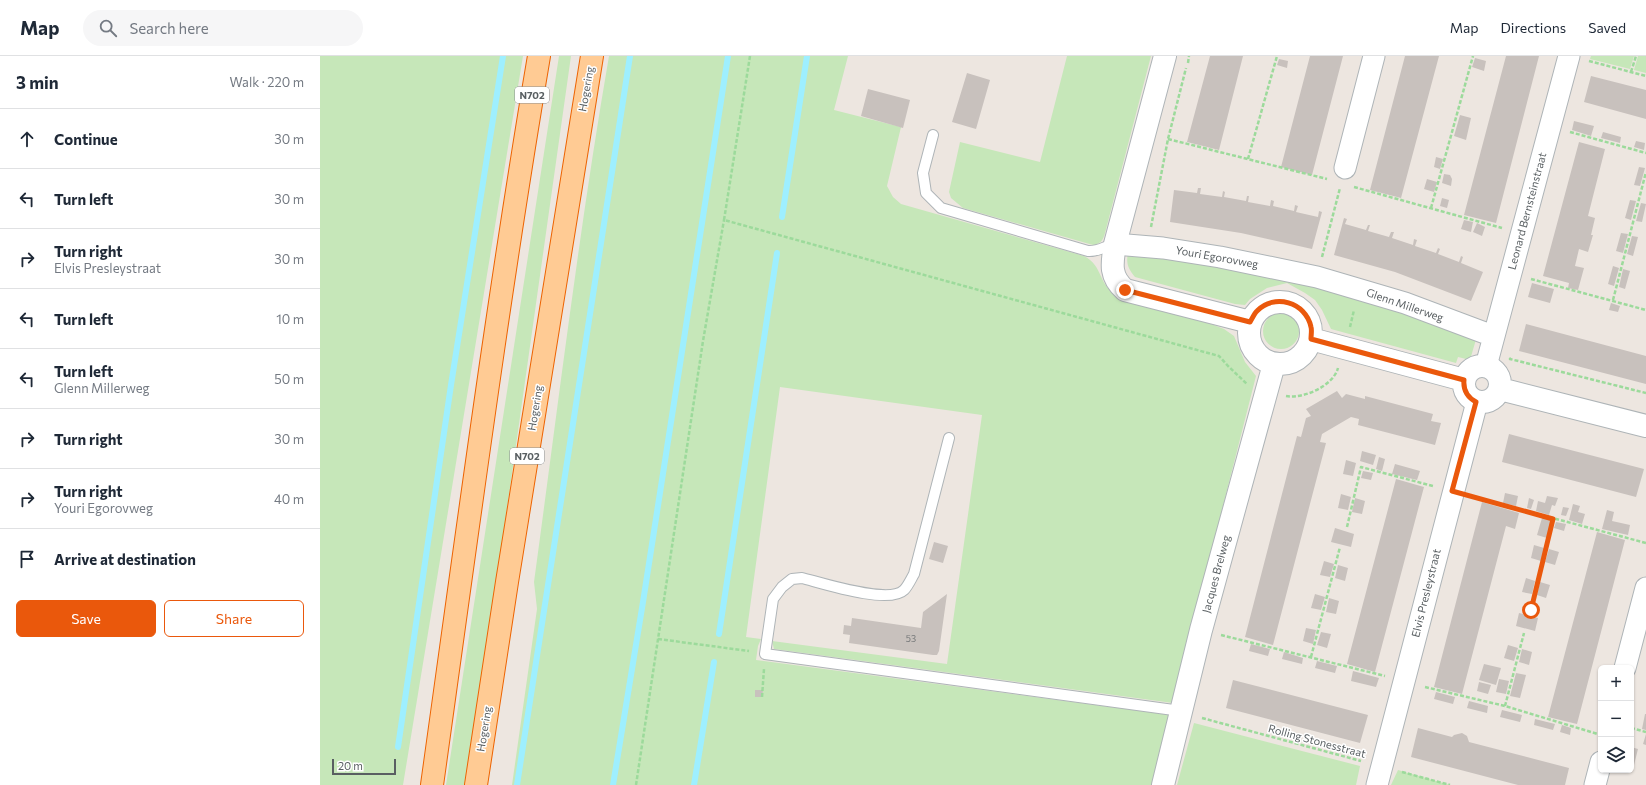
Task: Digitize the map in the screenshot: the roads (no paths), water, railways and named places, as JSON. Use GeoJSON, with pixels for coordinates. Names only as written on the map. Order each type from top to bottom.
{"type":"FeatureCollection","features":[{"type":"Feature","properties":{"kind":"highway","name":"N702"},"geometry":{"type":"LineString","coordinates":[[432,785],[476,465],[539,56]]}},
{"type":"Feature","properties":{"kind":"highway","name":"Hogering"},"geometry":{"type":"LineString","coordinates":[[476,785],[507,582],[592,56]]}},
{"type":"Feature","properties":{"kind":"street"},"geometry":{"type":"LineString","coordinates":[[1165,56],[1115,244],[1112,263],[1114,275],[1117,283],[1125,290],[1250,322]]}},
{"type":"Feature","properties":{"kind":"street"},"geometry":{"type":"LineString","coordinates":[[1341,179],[1374,56]]}},
{"type":"Feature","properties":{"kind":"street","name":"Leonard Bernsteinstraat"},"geometry":{"type":"LineString","coordinates":[[1486,366],[1493,336],[1578,58]]}},
{"type":"Feature","properties":{"kind":"street","name":"Youri Egorovweg"},"geometry":{"type":"LineString","coordinates":[[1115,244],[1163,248],[1220,257],[1317,277]]}},
{"type":"Feature","properties":{"kind":"street","name":"Glenn Millerweg"},"geometry":{"type":"LineString","coordinates":[[1317,277],[1405,303],[1493,336]]}},
{"type":"Feature","properties":{"kind":"street"},"geometry":{"type":"LineString","coordinates":[[1277,301],[1289,302],[1300,307],[1308,316],[1312,328],[1311,339],[1308,348],[1297,359],[1284,364],[1274,364],[1264,360],[1256,353],[1250,344],[1248,333],[1250,322],[1256,312],[1266,304],[1277,301]]}},
{"type":"Feature","properties":{"kind":"street"},"geometry":{"type":"LineString","coordinates":[[1311,339],[1464,380]]}},
{"type":"Feature","properties":{"kind":"street","name":"Jacques Brelweg"},"geometry":{"type":"LineString","coordinates":[[1163,785],[1201,630],[1274,364]]}},
{"type":"Feature","properties":{"kind":"street"},"geometry":{"type":"LineString","coordinates":[[1477,366],[1486,366],[1493,369],[1498,374],[1501,381],[1500,389],[1493,399],[1485,402],[1476,402],[1466,393],[1464,380],[1470,370],[1477,366]]}},
{"type":"Feature","properties":{"kind":"street"},"geometry":{"type":"LineString","coordinates":[[1500,389],[1646,426]]}},
{"type":"Feature","properties":{"kind":"street","name":"Elvis Presleystraat"},"geometry":{"type":"LineString","coordinates":[[1380,776],[1476,402]]}},
{"type":"Feature","properties":{"kind":"street"},"geometry":{"type":"LineString","coordinates":[[1626,665],[1646,588]]}},
{"type":"Feature","properties":{"kind":"street"},"geometry":{"type":"LineString","coordinates":[[1595,785],[1598,773]]}},
{"type":"Feature","properties":{"kind":"lane"},"geometry":{"type":"LineString","coordinates":[[933,135],[923,173],[926,193],[941,208],[1088,251],[1096,251],[1104,246],[1115,244]]}},
{"type":"Feature","properties":{"kind":"lane"},"geometry":{"type":"LineString","coordinates":[[949,438],[914,574],[904,590],[890,596],[876,596],[802,578],[792,579],[782,587],[773,599],[765,654],[1181,710]]}},
{"type":"Feature","properties":{"kind":"waterway"},"geometry":{"type":"LineString","coordinates":[[398,747],[451,385],[503,56]]}},
{"type":"Feature","properties":{"kind":"waterway"},"geometry":{"type":"LineString","coordinates":[[517,785],[630,56]]}},
{"type":"Feature","properties":{"kind":"waterway"},"geometry":{"type":"LineString","coordinates":[[613,785],[728,56]]}},
{"type":"Feature","properties":{"kind":"waterway"},"geometry":{"type":"LineString","coordinates":[[782,217],[807,56]]}},
{"type":"Feature","properties":{"kind":"waterway"},"geometry":{"type":"LineString","coordinates":[[719,634],[777,253]]}},
{"type":"Feature","properties":{"kind":"waterway"},"geometry":{"type":"LineString","coordinates":[[694,785],[714,662]]}}]}
